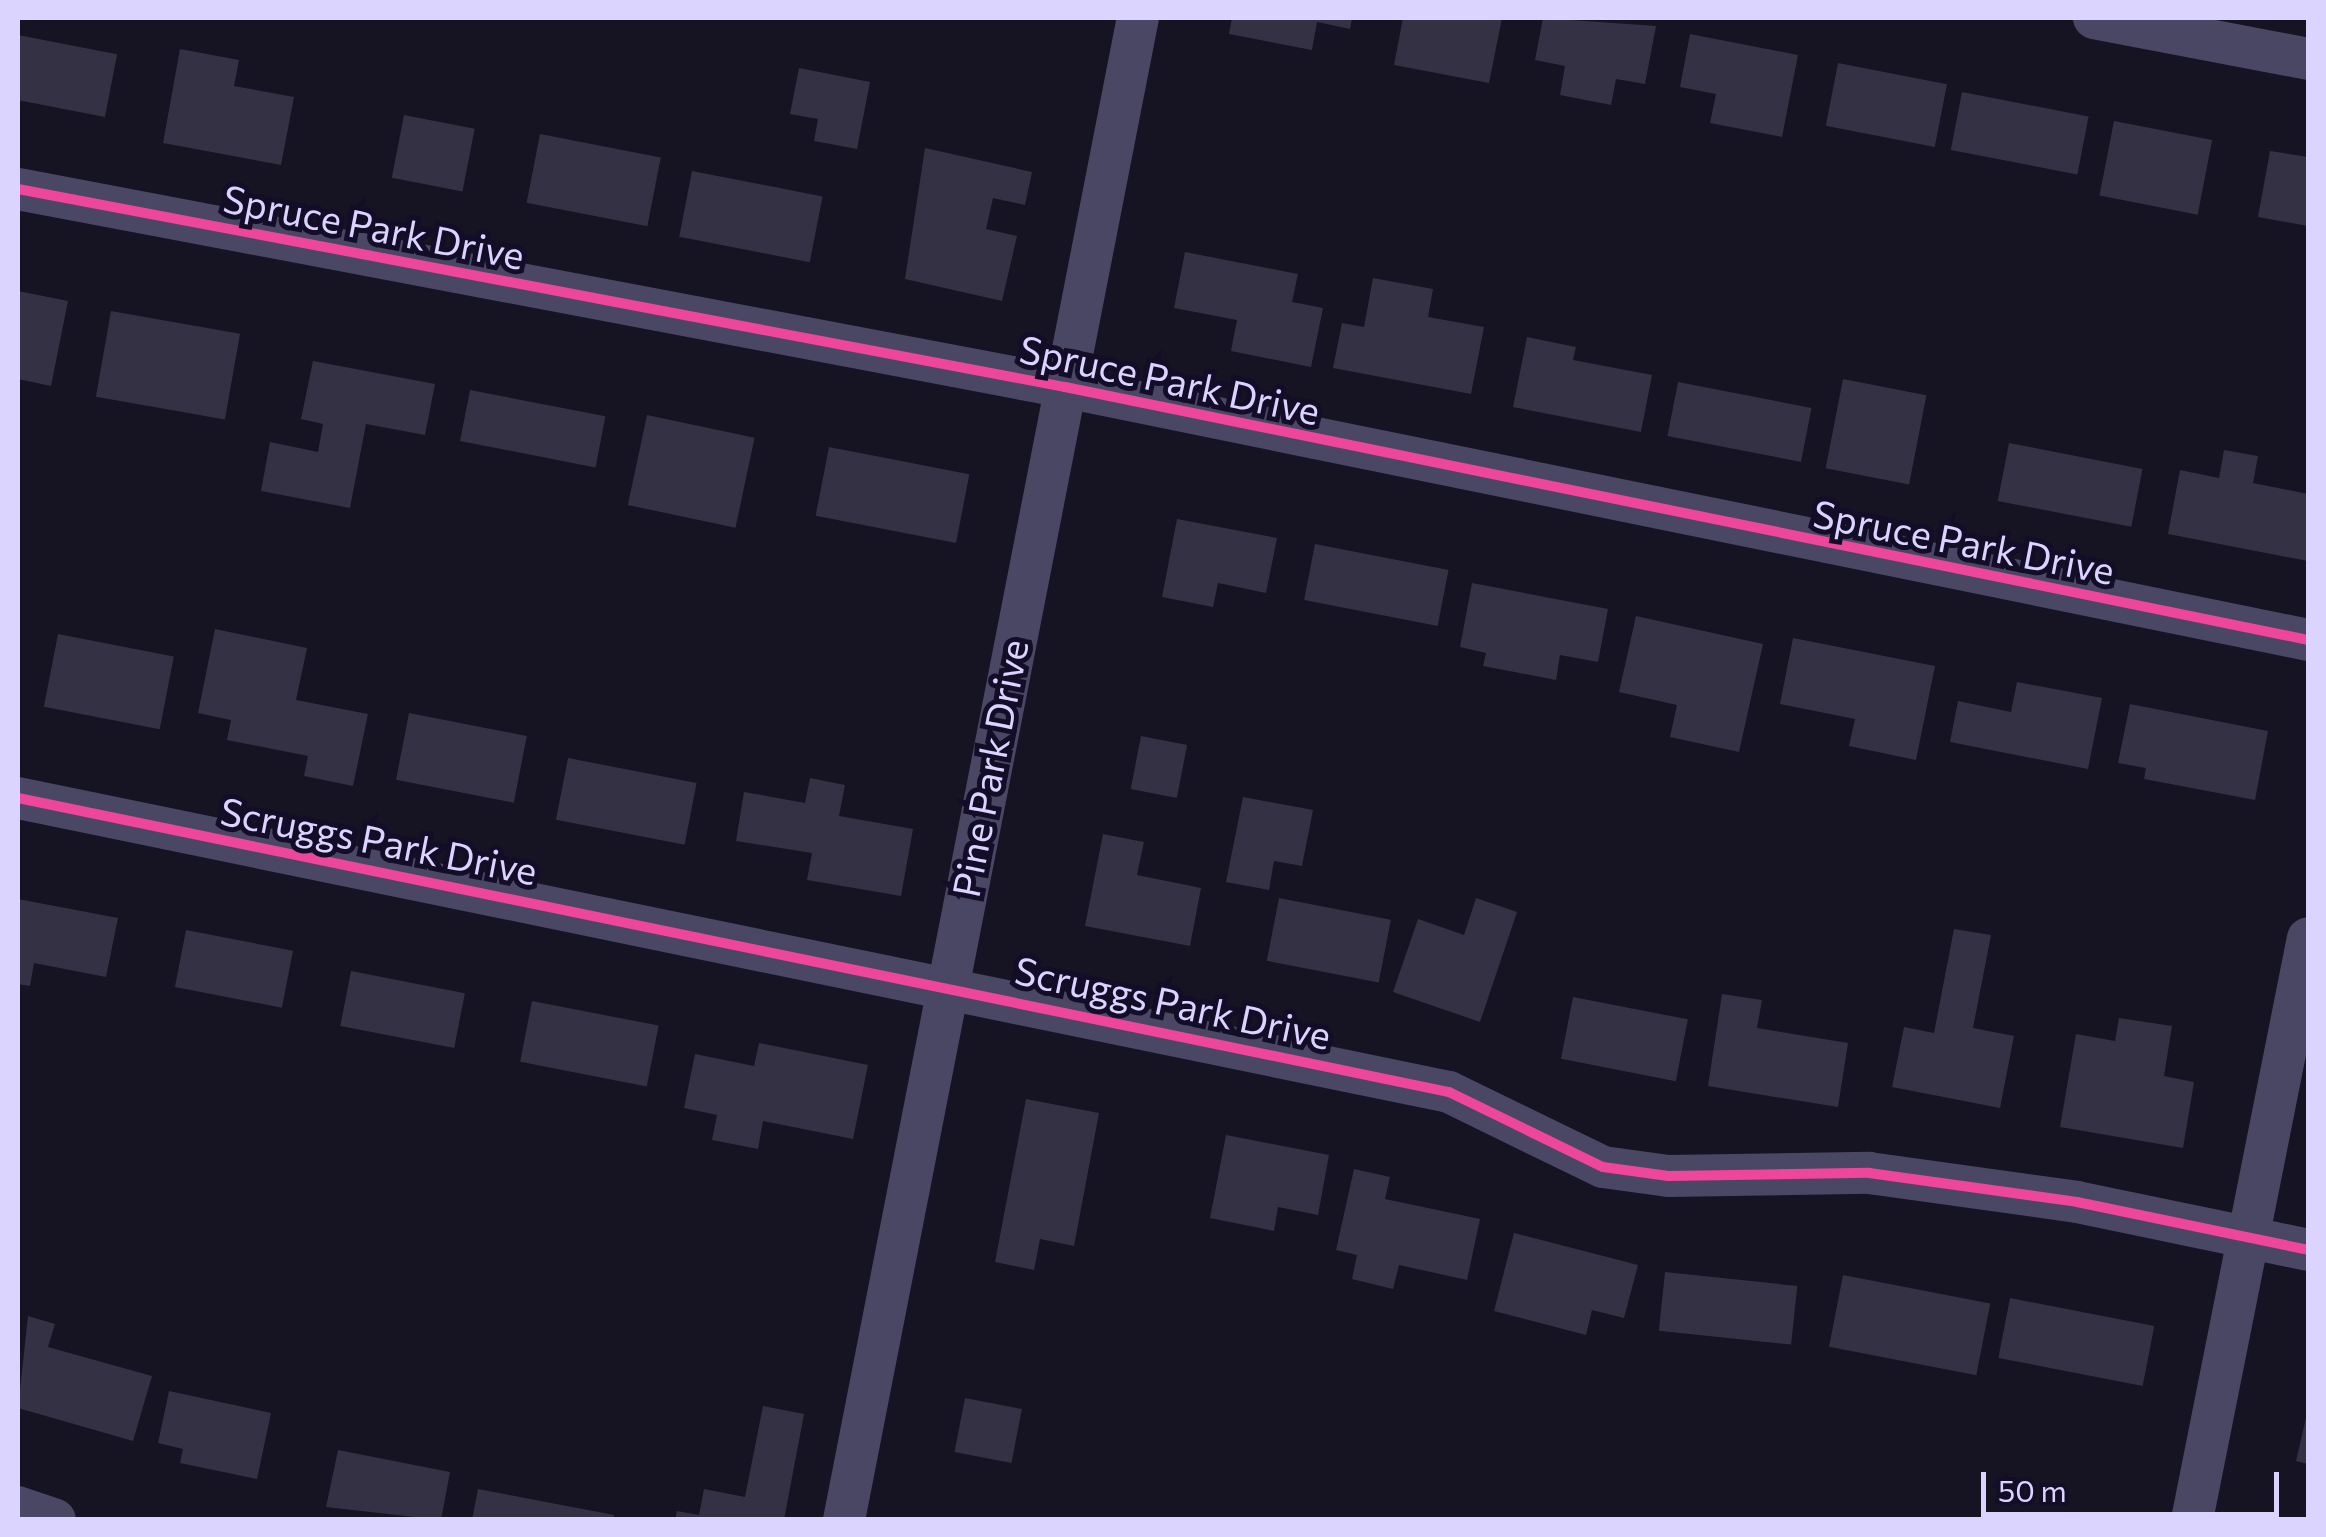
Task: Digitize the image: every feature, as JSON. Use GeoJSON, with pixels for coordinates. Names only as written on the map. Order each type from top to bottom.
{"type":"FeatureCollection","features":[{"type":"Feature","properties":{"kind":"street","name":"Pine Park Drive"},"geometry":{"type":"LineString","coordinates":[[844,1520],[1138,18]]}},
{"type":"Feature","properties":{"kind":"street"},"geometry":{"type":"LineString","coordinates":[[2094,18],[2308,60]]}},
{"type":"Feature","properties":{"kind":"street","name":"Spruce Park Drive"},"geometry":{"type":"LineString","coordinates":[[18,189],[1064,387],[2308,640]]}},
{"type":"Feature","properties":{"kind":"street","name":"Scruggs Park Drive"},"geometry":{"type":"LineString","coordinates":[[18,798],[1449,1092],[1603,1167],[1668,1176],[1869,1173],[2077,1202],[2308,1250]]}},
{"type":"Feature","properties":{"kind":"street"},"geometry":{"type":"LineString","coordinates":[[2192,1520],[2308,938]]}},
{"type":"Feature","properties":{"kind":"street"},"geometry":{"type":"LineString","coordinates":[[18,1507],[55,1520]]}},
{"type":"Feature","properties":{"kind":"building"},"geometry":{"type":"Polygon","coordinates":[[[1232,18],[1352,18],[1350,29],[1317,22],[1312,50],[1229,34],[1232,18]]]}},
{"type":"Feature","properties":{"kind":"building"},"geometry":{"type":"Polygon","coordinates":[[[1403,18],[1502,18],[1489,83],[1394,65],[1403,18]]]}},
{"type":"Feature","properties":{"kind":"building"},"geometry":{"type":"Polygon","coordinates":[[[1543,18],[1656,26],[1645,84],[1616,79],[1611,105],[1560,95],[1565,66],[1535,60],[1543,18]]]}},
{"type":"Feature","properties":{"kind":"building"},"geometry":{"type":"Polygon","coordinates":[[[1690,34],[1798,55],[1782,137],[1710,123],[1716,94],[1680,87],[1690,34]]]}},
{"type":"Feature","properties":{"kind":"building"},"geometry":{"type":"Polygon","coordinates":[[[18,35],[117,54],[105,117],[18,100],[18,35]]]}},
{"type":"Feature","properties":{"kind":"building"},"geometry":{"type":"Polygon","coordinates":[[[180,49],[239,60],[234,86],[294,97],[281,165],[163,143],[180,49]]]}},
{"type":"Feature","properties":{"kind":"building"},"geometry":{"type":"Polygon","coordinates":[[[1838,63],[1947,84],[1935,147],[1826,126],[1838,63]]]}},
{"type":"Feature","properties":{"kind":"building"},"geometry":{"type":"Polygon","coordinates":[[[799,68],[870,82],[857,149],[814,141],[818,119],[790,114],[799,68]]]}},
{"type":"Feature","properties":{"kind":"building"},"geometry":{"type":"Polygon","coordinates":[[[1962,92],[2089,117],[2077,175],[1951,150],[1962,92]]]}},
{"type":"Feature","properties":{"kind":"building"},"geometry":{"type":"Polygon","coordinates":[[[404,115],[475,129],[462,192],[392,178],[404,115]]]}},
{"type":"Feature","properties":{"kind":"building"},"geometry":{"type":"Polygon","coordinates":[[[2114,121],[2212,140],[2198,215],[2099,196],[2114,121]]]}},
{"type":"Feature","properties":{"kind":"building"},"geometry":{"type":"Polygon","coordinates":[[[540,134],[661,157],[647,226],[527,203],[540,134]]]}},
{"type":"Feature","properties":{"kind":"building"},"geometry":{"type":"Polygon","coordinates":[[[925,148],[1032,172],[1025,205],[993,198],[986,229],[1017,236],[1002,301],[905,279],[925,148]]]}},
{"type":"Feature","properties":{"kind":"building"},"geometry":{"type":"Polygon","coordinates":[[[2270,151],[2308,157],[2308,226],[2258,217],[2270,151]]]}},
{"type":"Feature","properties":{"kind":"building"},"geometry":{"type":"Polygon","coordinates":[[[692,171],[823,196],[810,262],[679,237],[692,171]]]}},
{"type":"Feature","properties":{"kind":"building"},"geometry":{"type":"Polygon","coordinates":[[[1185,252],[1298,274],[1292,302],[1323,308],[1311,367],[1231,351],[1237,320],[1174,308],[1185,252]]]}},
{"type":"Feature","properties":{"kind":"building"},"geometry":{"type":"Polygon","coordinates":[[[1373,278],[1433,289],[1428,317],[1484,327],[1471,394],[1333,368],[1342,323],[1364,327],[1373,278]]]}},
{"type":"Feature","properties":{"kind":"building"},"geometry":{"type":"Polygon","coordinates":[[[18,291],[68,301],[51,386],[18,379],[18,291]]]}},
{"type":"Feature","properties":{"kind":"building"},"geometry":{"type":"Polygon","coordinates":[[[111,311],[240,334],[225,419],[96,397],[111,311]]]}},
{"type":"Feature","properties":{"kind":"building"},"geometry":{"type":"Polygon","coordinates":[[[1527,337],[1576,347],[1573,360],[1652,375],[1641,432],[1513,407],[1527,337]]]}},
{"type":"Feature","properties":{"kind":"building"},"geometry":{"type":"Polygon","coordinates":[[[313,361],[435,384],[425,435],[366,424],[350,508],[261,491],[270,442],[318,452],[323,424],[301,419],[313,361]]]}},
{"type":"Feature","properties":{"kind":"building"},"geometry":{"type":"Polygon","coordinates":[[[1843,379],[1926,395],[1909,485],[1826,468],[1843,379]]]}},
{"type":"Feature","properties":{"kind":"building"},"geometry":{"type":"Polygon","coordinates":[[[1678,382],[1812,408],[1801,462],[1668,436],[1678,382]]]}},
{"type":"Feature","properties":{"kind":"building"},"geometry":{"type":"Polygon","coordinates":[[[470,390],[605,416],[596,467],[460,441],[470,390]]]}},
{"type":"Feature","properties":{"kind":"building"},"geometry":{"type":"Polygon","coordinates":[[[647,415],[755,438],[735,528],[628,505],[647,415]]]}},
{"type":"Feature","properties":{"kind":"building"},"geometry":{"type":"Polygon","coordinates":[[[2009,443],[2143,469],[2131,527],[1998,501],[2009,443]]]}},
{"type":"Feature","properties":{"kind":"building"},"geometry":{"type":"Polygon","coordinates":[[[829,447],[969,474],[956,543],[816,516],[829,447]]]}},
{"type":"Feature","properties":{"kind":"building"},"geometry":{"type":"Polygon","coordinates":[[[2224,450],[2258,456],[2253,483],[2308,494],[2308,561],[2168,534],[2180,470],[2219,478],[2224,450]]]}},
{"type":"Feature","properties":{"kind":"building"},"geometry":{"type":"Polygon","coordinates":[[[1177,519],[1277,538],[1266,593],[1218,583],[1213,607],[1162,597],[1177,519]]]}},
{"type":"Feature","properties":{"kind":"building"},"geometry":{"type":"Polygon","coordinates":[[[1315,544],[1449,570],[1438,626],[1304,600],[1315,544]]]}},
{"type":"Feature","properties":{"kind":"building"},"geometry":{"type":"Polygon","coordinates":[[[1472,583],[1608,609],[1598,662],[1560,655],[1556,680],[1483,666],[1486,653],[1460,647],[1472,583]]]}},
{"type":"Feature","properties":{"kind":"building"},"geometry":{"type":"Polygon","coordinates":[[[1636,616],[1763,644],[1739,752],[1670,737],[1677,705],[1619,692],[1636,616]]]}},
{"type":"Feature","properties":{"kind":"building"},"geometry":{"type":"Polygon","coordinates":[[[215,629],[307,648],[296,700],[368,714],[353,786],[304,776],[308,756],[227,740],[231,720],[198,713],[215,629]]]}},
{"type":"Feature","properties":{"kind":"building"},"geometry":{"type":"Polygon","coordinates":[[[58,634],[174,657],[160,729],[44,707],[58,634]]]}},
{"type":"Feature","properties":{"kind":"building"},"geometry":{"type":"Polygon","coordinates":[[[1793,638],[1935,666],[1916,760],[1849,746],[1855,719],[1780,704],[1793,638]]]}},
{"type":"Feature","properties":{"kind":"building"},"geometry":{"type":"Polygon","coordinates":[[[2017,682],[2102,698],[2088,769],[1950,742],[1958,701],[2011,712],[2017,682]]]}},
{"type":"Feature","properties":{"kind":"building"},"geometry":{"type":"Polygon","coordinates":[[[2130,704],[2268,731],[2255,800],[2144,779],[2146,768],[2118,763],[2130,704]]]}},
{"type":"Feature","properties":{"kind":"building"},"geometry":{"type":"Polygon","coordinates":[[[409,713],[527,736],[514,803],[396,780],[409,713]]]}},
{"type":"Feature","properties":{"kind":"building"},"geometry":{"type":"Polygon","coordinates":[[[1141,736],[1187,745],[1177,798],[1131,789],[1141,736]]]}},
{"type":"Feature","properties":{"kind":"building"},"geometry":{"type":"Polygon","coordinates":[[[568,758],[697,783],[685,845],[556,820],[568,758]]]}},
{"type":"Feature","properties":{"kind":"building"},"geometry":{"type":"Polygon","coordinates":[[[810,778],[845,785],[839,816],[913,829],[901,896],[807,880],[812,853],[736,841],[744,792],[805,803],[810,778]]]}},
{"type":"Feature","properties":{"kind":"building"},"geometry":{"type":"Polygon","coordinates":[[[1243,797],[1313,810],[1302,866],[1274,861],[1269,890],[1226,882],[1243,797]]]}},
{"type":"Feature","properties":{"kind":"building"},"geometry":{"type":"Polygon","coordinates":[[[1103,834],[1144,842],[1137,875],[1201,888],[1190,946],[1085,926],[1103,834]]]}},
{"type":"Feature","properties":{"kind":"building"},"geometry":{"type":"Polygon","coordinates":[[[1279,898],[1391,920],[1379,983],[1267,961],[1279,898]]]}},
{"type":"Feature","properties":{"kind":"building"},"geometry":{"type":"Polygon","coordinates":[[[1476,898],[1517,912],[1480,1022],[1393,992],[1418,919],[1464,935],[1476,898]]]}},
{"type":"Feature","properties":{"kind":"building"},"geometry":{"type":"Polygon","coordinates":[[[18,899],[118,918],[106,977],[34,963],[30,986],[18,984],[18,899]]]}},
{"type":"Feature","properties":{"kind":"building"},"geometry":{"type":"Polygon","coordinates":[[[1954,929],[1991,935],[1973,1028],[2014,1036],[2000,1108],[1892,1087],[1904,1027],[1934,1033],[1954,929]]]}},
{"type":"Feature","properties":{"kind":"building"},"geometry":{"type":"Polygon","coordinates":[[[186,930],[293,951],[282,1008],[175,987],[186,930]]]}},
{"type":"Feature","properties":{"kind":"building"},"geometry":{"type":"Polygon","coordinates":[[[351,971],[465,993],[454,1048],[340,1026],[351,971]]]}},
{"type":"Feature","properties":{"kind":"building"},"geometry":{"type":"Polygon","coordinates":[[[1722,994],[1762,1000],[1757,1028],[1848,1043],[1838,1107],[1708,1086],[1722,994]]]}},
{"type":"Feature","properties":{"kind":"building"},"geometry":{"type":"Polygon","coordinates":[[[1573,997],[1688,1019],[1676,1081],[1561,1059],[1573,997]]]}},
{"type":"Feature","properties":{"kind":"building"},"geometry":{"type":"Polygon","coordinates":[[[532,1001],[659,1026],[647,1086],[520,1062],[532,1001]]]}},
{"type":"Feature","properties":{"kind":"building"},"geometry":{"type":"Polygon","coordinates":[[[2119,1018],[2172,1026],[2164,1076],[2194,1082],[2183,1148],[2060,1127],[2076,1034],[2115,1041],[2119,1018]]]}},
{"type":"Feature","properties":{"kind":"building"},"geometry":{"type":"Polygon","coordinates":[[[759,1043],[868,1065],[853,1139],[763,1121],[758,1149],[712,1140],[717,1115],[684,1108],[695,1054],[754,1066],[759,1043]]]}},
{"type":"Feature","properties":{"kind":"building"},"geometry":{"type":"Polygon","coordinates":[[[1026,1099],[1099,1113],[1074,1246],[1040,1239],[1034,1270],[995,1262],[1026,1099]]]}},
{"type":"Feature","properties":{"kind":"building"},"geometry":{"type":"Polygon","coordinates":[[[1226,1135],[1329,1155],[1318,1215],[1278,1207],[1274,1231],[1210,1218],[1226,1135]]]}},
{"type":"Feature","properties":{"kind":"building"},"geometry":{"type":"Polygon","coordinates":[[[1354,1169],[1390,1177],[1385,1199],[1480,1219],[1467,1280],[1399,1265],[1393,1289],[1352,1279],[1357,1255],[1336,1250],[1354,1169]]]}},
{"type":"Feature","properties":{"kind":"building"},"geometry":{"type":"Polygon","coordinates":[[[1514,1233],[1638,1265],[1624,1318],[1592,1310],[1586,1335],[1494,1311],[1514,1233]]]}},
{"type":"Feature","properties":{"kind":"building"},"geometry":{"type":"Polygon","coordinates":[[[1665,1272],[1797,1286],[1791,1345],[1659,1331],[1665,1272]]]}},
{"type":"Feature","properties":{"kind":"building"},"geometry":{"type":"Polygon","coordinates":[[[1843,1275],[1990,1304],[1976,1375],[1829,1347],[1843,1275]]]}},
{"type":"Feature","properties":{"kind":"building"},"geometry":{"type":"Polygon","coordinates":[[[2010,1298],[2154,1326],[2143,1386],[1998,1358],[2010,1298]]]}},
{"type":"Feature","properties":{"kind":"building"},"geometry":{"type":"Polygon","coordinates":[[[28,1316],[55,1324],[48,1347],[152,1376],[133,1441],[18,1408],[28,1316]]]}},
{"type":"Feature","properties":{"kind":"building"},"geometry":{"type":"Polygon","coordinates":[[[169,1391],[271,1413],[257,1479],[180,1463],[183,1449],[158,1443],[169,1391]]]}},
{"type":"Feature","properties":{"kind":"building"},"geometry":{"type":"Polygon","coordinates":[[[965,1398],[1022,1409],[1011,1463],[955,1452],[965,1398]]]}},
{"type":"Feature","properties":{"kind":"building"},"geometry":{"type":"Polygon","coordinates":[[[763,1406],[804,1414],[784,1520],[675,1520],[677,1511],[699,1515],[704,1489],[745,1497],[763,1406]]]}},
{"type":"Feature","properties":{"kind":"building"},"geometry":{"type":"Polygon","coordinates":[[[2308,1409],[2308,1464],[2296,1461],[2308,1409]]]}},
{"type":"Feature","properties":{"kind":"building"},"geometry":{"type":"Polygon","coordinates":[[[338,1450],[450,1472],[441,1520],[326,1507],[338,1450]]]}},
{"type":"Feature","properties":{"kind":"building"},"geometry":{"type":"Polygon","coordinates":[[[478,1489],[614,1515],[613,1520],[472,1520],[478,1489]]]}},
{"type":"Feature","properties":{"kind":"cycle path"},"geometry":{"type":"LineString","coordinates":[[18,189],[1065,387],[2308,640]]}},
{"type":"Feature","properties":{"kind":"cycle path"},"geometry":{"type":"LineString","coordinates":[[18,798],[1449,1092],[1603,1167],[1668,1176],[1869,1173],[2077,1202],[2308,1250]]}}]}
